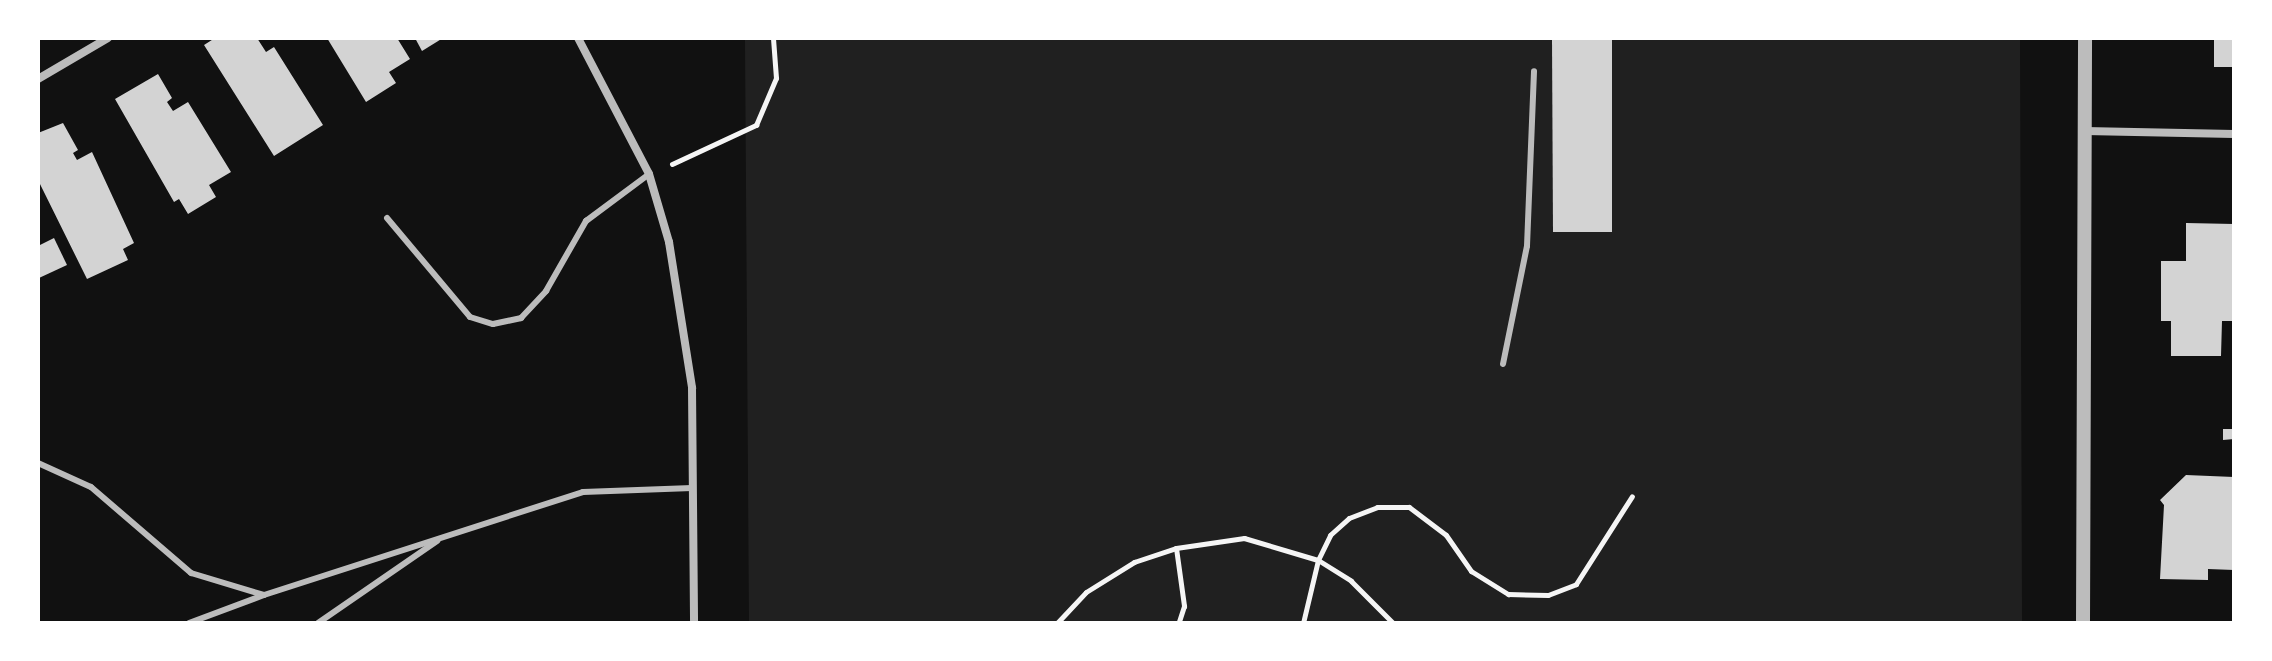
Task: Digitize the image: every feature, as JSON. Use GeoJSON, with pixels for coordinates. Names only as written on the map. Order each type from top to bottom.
{"type":"FeatureCollection","features":[{"type":"Feature","properties":{"kind":"street"},"geometry":{"type":"LineString","coordinates":[[38,79],[108,38]]}},
{"type":"Feature","properties":{"kind":"street"},"geometry":{"type":"LineString","coordinates":[[578,38],[649,174],[669,242],[692,388],[694,623]]}},
{"type":"Feature","properties":{"kind":"street"},"geometry":{"type":"LineString","coordinates":[[2083,623],[2085,38]]}},
{"type":"Feature","properties":{"kind":"street"},"geometry":{"type":"LineString","coordinates":[[2085,131],[2234,134]]}},
{"type":"Feature","properties":{"kind":"lane"},"geometry":{"type":"LineString","coordinates":[[1503,364],[1527,246],[1534,71]]}},
{"type":"Feature","properties":{"kind":"lane"},"geometry":{"type":"LineString","coordinates":[[387,218],[470,317],[493,324],[521,318],[546,291],[586,221],[649,174]]}},
{"type":"Feature","properties":{"kind":"lane"},"geometry":{"type":"LineString","coordinates":[[38,463],[91,487],[191,573],[264,595]]}},
{"type":"Feature","properties":{"kind":"lane"},"geometry":{"type":"LineString","coordinates":[[189,623],[264,595],[583,492],[692,488]]}},
{"type":"Feature","properties":{"kind":"lane"},"geometry":{"type":"LineString","coordinates":[[318,623],[443,536]]}},
{"type":"Feature","properties":{"kind":"path"},"geometry":{"type":"LineString","coordinates":[[649,174],[756,125],[776,78],[773,38]]}},
{"type":"Feature","properties":{"kind":"path"},"geometry":{"type":"LineString","coordinates":[[1303,623],[1318,560],[1330,535],[1349,518],[1377,507],[1409,507],[1446,535],[1471,571],[1508,594],[1548,595],[1576,584],[1632,496]]}},
{"type":"Feature","properties":{"kind":"path"},"geometry":{"type":"LineString","coordinates":[[1057,623],[1086,592],[1109,575],[1176,548],[1244,538],[1318,560],[1351,581],[1393,623]]}},
{"type":"Feature","properties":{"kind":"path"},"geometry":{"type":"LineString","coordinates":[[1176,548],[1184,606],[1179,621]]}},
{"type":"Feature","properties":{"kind":"shaded area"},"geometry":{"type":"Polygon","coordinates":[[[745,38],[2020,38],[2022,623],[749,623],[745,38]]]}},
{"type":"Feature","properties":{"kind":"building"},"geometry":{"type":"Polygon","coordinates":[[[215,38],[257,38],[266,52],[274,47],[323,125],[274,156],[204,45],[215,38]]]}},
{"type":"Feature","properties":{"kind":"building"},"geometry":{"type":"Polygon","coordinates":[[[327,38],[397,38],[410,59],[389,72],[396,83],[366,102],[327,38]]]}},
{"type":"Feature","properties":{"kind":"building"},"geometry":{"type":"Polygon","coordinates":[[[415,38],[443,38],[422,51],[415,38]]]}},
{"type":"Feature","properties":{"kind":"building"},"geometry":{"type":"Polygon","coordinates":[[[1552,38],[1612,38],[1612,232],[1553,232],[1552,38]]]}},
{"type":"Feature","properties":{"kind":"building"},"geometry":{"type":"Polygon","coordinates":[[[2214,38],[2234,38],[2234,67],[2214,67],[2214,38]]]}},
{"type":"Feature","properties":{"kind":"building"},"geometry":{"type":"Polygon","coordinates":[[[158,74],[172,98],[167,102],[173,111],[188,102],[231,172],[209,185],[216,197],[188,214],[179,199],[174,202],[115,99],[158,74]]]}},
{"type":"Feature","properties":{"kind":"building"},"geometry":{"type":"Polygon","coordinates":[[[63,123],[78,150],[73,153],[77,160],[92,152],[134,243],[123,249],[128,260],[87,279],[38,180],[38,133],[63,123]]]}},
{"type":"Feature","properties":{"kind":"building"},"geometry":{"type":"Polygon","coordinates":[[[2186,223],[2234,224],[2234,321],[2222,321],[2221,356],[2171,356],[2171,321],[2161,321],[2161,261],[2186,261],[2186,223]]]}},
{"type":"Feature","properties":{"kind":"building"},"geometry":{"type":"Polygon","coordinates":[[[54,238],[67,265],[39,278],[38,246],[54,238]]]}},
{"type":"Feature","properties":{"kind":"building"},"geometry":{"type":"Polygon","coordinates":[[[2223,429],[2234,429],[2234,439],[2223,440],[2223,429]]]}},
{"type":"Feature","properties":{"kind":"building"},"geometry":{"type":"Polygon","coordinates":[[[2186,475],[2234,477],[2234,570],[2208,569],[2208,580],[2160,579],[2164,505],[2160,500],[2186,475]]]}}]}
